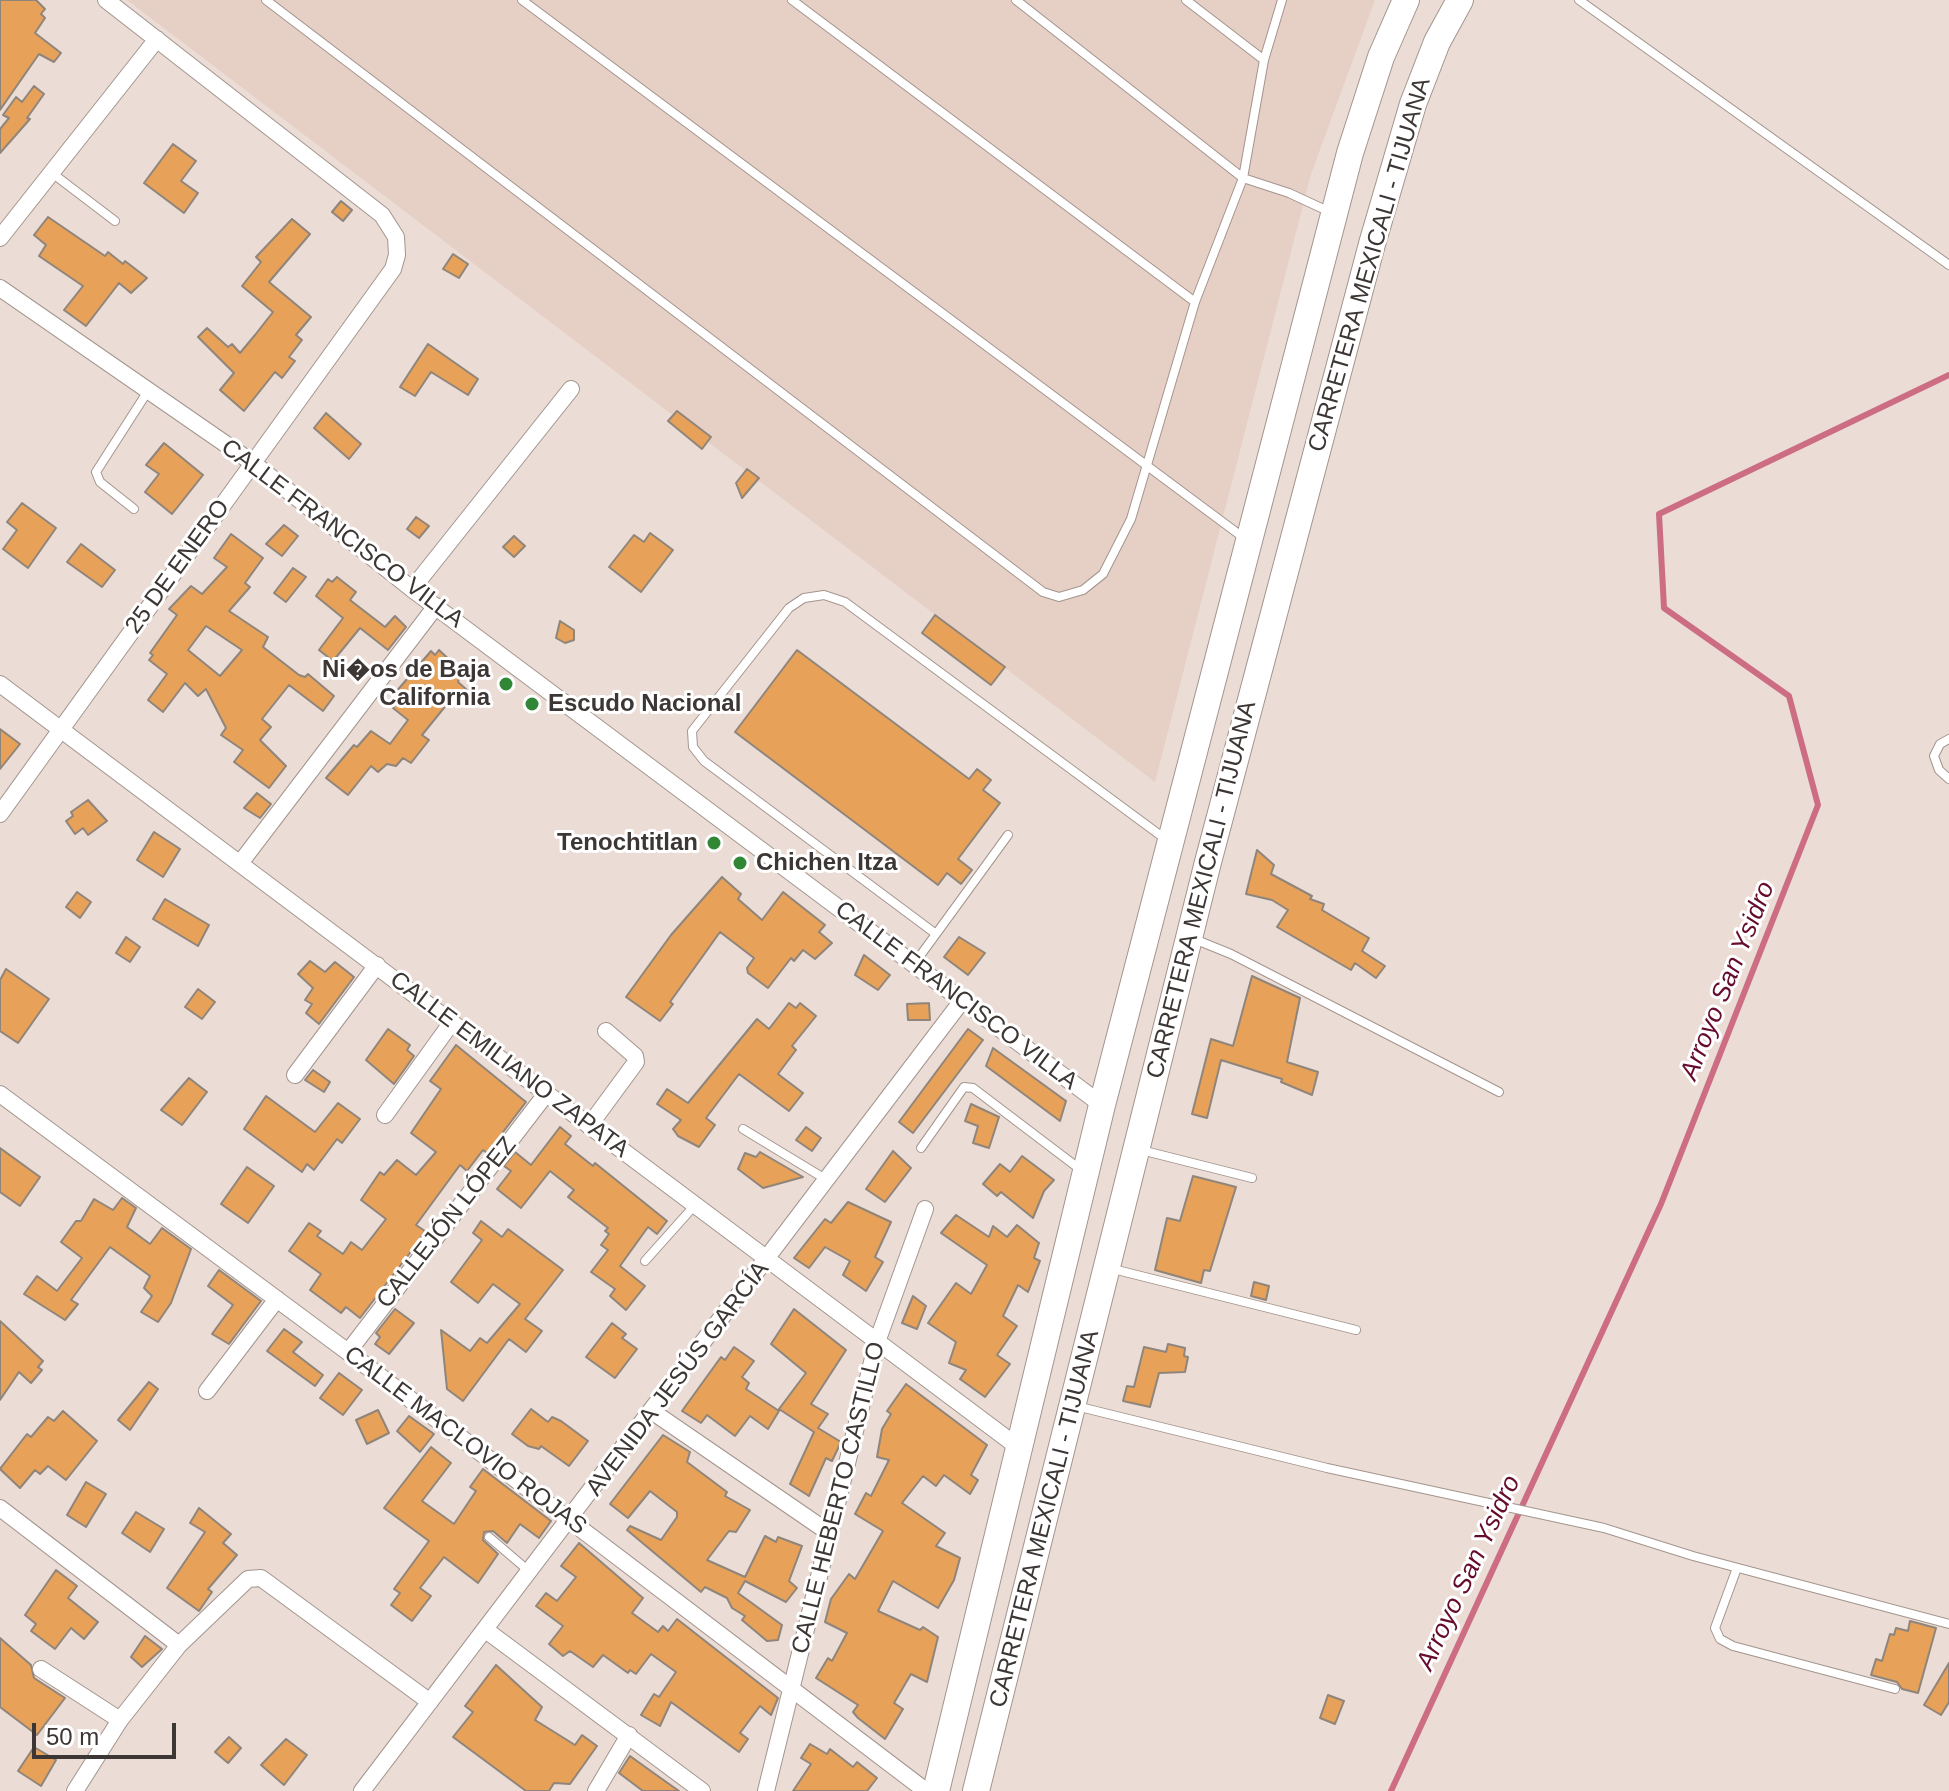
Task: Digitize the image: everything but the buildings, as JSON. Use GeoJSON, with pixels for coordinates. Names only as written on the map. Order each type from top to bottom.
{"type":"FeatureCollection","features":[{"type":"Feature","properties":{"kind":"main road","name":"CARRETERA MEXICALI - TIJUANA"},"geometry":{"type":"LineString","coordinates":[[936,1791],[1085,1172],[1248,540],[1362,108],[1406,0]]}},
{"type":"Feature","properties":{"kind":"main road","name":"CARRETERA MEXICALI - TIJUANA"},"geometry":{"type":"LineString","coordinates":[[976,1791],[1075,1405],[1189,937],[1372,244],[1413,104],[1437,42],[1460,0]]}},
{"type":"Feature","properties":{"kind":"street"},"geometry":{"type":"LineString","coordinates":[[0,238],[157,39],[106,0]]}},
{"type":"Feature","properties":{"kind":"street","name":"25 DE ENERO"},"geometry":{"type":"LineString","coordinates":[[0,814],[393,269],[396,237],[382,215],[157,39]]}},
{"type":"Feature","properties":{"kind":"street","name":"CALLE FRANCISCO VILLA"},"geometry":{"type":"LineString","coordinates":[[0,288],[253,463],[412,589],[1102,1105]]}},
{"type":"Feature","properties":{"kind":"street"},"geometry":{"type":"LineString","coordinates":[[412,589],[571,389]]}},
{"type":"Feature","properties":{"kind":"street"},"geometry":{"type":"LineString","coordinates":[[241,862],[436,606]]}},
{"type":"Feature","properties":{"kind":"street","name":"CALLE EMILIANO ZAPATA"},"geometry":{"type":"LineString","coordinates":[[0,684],[1018,1447]]}},
{"type":"Feature","properties":{"kind":"street"},"geometry":{"type":"LineString","coordinates":[[295,1075],[377,965]]}},
{"type":"Feature","properties":{"kind":"street","name":"AVENIDA JESÚS GARCÍA"},"geometry":{"type":"LineString","coordinates":[[362,1791],[487,1631],[961,1002]]}},
{"type":"Feature","properties":{"kind":"street"},"geometry":{"type":"LineString","coordinates":[[385,1115],[452,1022]]}},
{"type":"Feature","properties":{"kind":"street"},"geometry":{"type":"LineString","coordinates":[[589,1126],[636,1062],[635,1056],[606,1031]]}},
{"type":"Feature","properties":{"kind":"street","name":"CALLE MACLOVIO ROJAS"},"geometry":{"type":"LineString","coordinates":[[0,1094],[348,1352],[926,1791]]}},
{"type":"Feature","properties":{"kind":"street","name":"CALLEJÓN LÓPEZ"},"geometry":{"type":"LineString","coordinates":[[348,1352],[546,1094]]}},
{"type":"Feature","properties":{"kind":"street","name":"CALLE HEBERTO CASTILLO"},"geometry":{"type":"LineString","coordinates":[[766,1791],[877,1342],[925,1209]]}},
{"type":"Feature","properties":{"kind":"street"},"geometry":{"type":"LineString","coordinates":[[207,1391],[277,1299]]}},
{"type":"Feature","properties":{"kind":"street"},"geometry":{"type":"LineString","coordinates":[[653,1412],[828,1532]]}},
{"type":"Feature","properties":{"kind":"street"},"geometry":{"type":"LineString","coordinates":[[0,1508],[179,1645]]}},
{"type":"Feature","properties":{"kind":"street"},"geometry":{"type":"LineString","coordinates":[[75,1791],[120,1720],[179,1645],[248,1579],[261,1578],[430,1702]]}},
{"type":"Feature","properties":{"kind":"street"},"geometry":{"type":"LineString","coordinates":[[487,1631],[702,1791]]}},
{"type":"Feature","properties":{"kind":"street"},"geometry":{"type":"LineString","coordinates":[[41,1669],[120,1720]]}},
{"type":"Feature","properties":{"kind":"street"},"geometry":{"type":"LineString","coordinates":[[596,1791],[629,1735]]}},
{"type":"Feature","properties":{"kind":"lane"},"geometry":{"type":"LineString","coordinates":[[266,0],[1043,592],[1059,597],[1083,590],[1103,574],[1131,519],[1195,302],[1243,178],[1264,60],[1282,0]]}},
{"type":"Feature","properties":{"kind":"lane"},"geometry":{"type":"LineString","coordinates":[[522,0],[1248,540]]}},
{"type":"Feature","properties":{"kind":"lane"},"geometry":{"type":"LineString","coordinates":[[792,0],[1195,302]]}},
{"type":"Feature","properties":{"kind":"lane"},"geometry":{"type":"LineString","coordinates":[[1016,0],[1243,178],[1289,193],[1334,214]]}},
{"type":"Feature","properties":{"kind":"lane"},"geometry":{"type":"LineString","coordinates":[[1186,0],[1264,60]]}},
{"type":"Feature","properties":{"kind":"lane"},"geometry":{"type":"LineString","coordinates":[[1579,0],[1949,265]]}},
{"type":"Feature","properties":{"kind":"lane"},"geometry":{"type":"LineString","coordinates":[[51,173],[115,221]]}},
{"type":"Feature","properties":{"kind":"lane"},"geometry":{"type":"LineString","coordinates":[[134,509],[100,482],[96,472],[148,390]]}},
{"type":"Feature","properties":{"kind":"lane"},"geometry":{"type":"LineString","coordinates":[[936,934],[704,761],[693,747],[692,731],[789,608],[804,598],[824,595],[845,602],[1169,842]]}},
{"type":"Feature","properties":{"kind":"lane"},"geometry":{"type":"LineString","coordinates":[[1949,739],[1940,744],[1934,756],[1939,770],[1949,779]]}},
{"type":"Feature","properties":{"kind":"lane"},"geometry":{"type":"LineString","coordinates":[[913,965],[1008,835]]}},
{"type":"Feature","properties":{"kind":"lane"},"geometry":{"type":"LineString","coordinates":[[1189,937],[1231,954],[1499,1092]]}},
{"type":"Feature","properties":{"kind":"lane"},"geometry":{"type":"LineString","coordinates":[[921,1148],[964,1087],[973,1088],[1085,1172]]}},
{"type":"Feature","properties":{"kind":"lane"},"geometry":{"type":"LineString","coordinates":[[743,1129],[828,1180]]}},
{"type":"Feature","properties":{"kind":"lane"},"geometry":{"type":"LineString","coordinates":[[1137,1149],[1252,1178]]}},
{"type":"Feature","properties":{"kind":"lane"},"geometry":{"type":"LineString","coordinates":[[645,1261],[695,1205]]}},
{"type":"Feature","properties":{"kind":"lane"},"geometry":{"type":"LineString","coordinates":[[1108,1268],[1356,1330]]}},
{"type":"Feature","properties":{"kind":"lane"},"geometry":{"type":"LineString","coordinates":[[1075,1405],[1327,1468],[1604,1528],[1737,1568],[1949,1624]]}},
{"type":"Feature","properties":{"kind":"lane"},"geometry":{"type":"LineString","coordinates":[[489,1537],[531,1573]]}},
{"type":"Feature","properties":{"kind":"lane"},"geometry":{"type":"LineString","coordinates":[[1737,1568],[1715,1628],[1720,1639],[1733,1646],[1895,1689]]}},
{"type":"Feature","properties":{"kind":"shaded area"},"geometry":{"type":"Polygon","coordinates":[[[127,0],[1375,0],[1311,174],[1155,782],[127,0]]]}},
{"type":"Feature","properties":{"kind":"waterway","name":"Arroyo San Ysidro"},"geometry":{"type":"LineString","coordinates":[[1391,1791],[1661,1204],[1818,805],[1789,696],[1664,608],[1659,514],[1949,375]]}},
{"type":"Feature","properties":{"kind":"place","name":"Ni�os de Baja California"},"geometry":{"type":"Point","coordinates":[506,684]}},
{"type":"Feature","properties":{"kind":"place","name":"Escudo Nacional"},"geometry":{"type":"Point","coordinates":[532,704]}},
{"type":"Feature","properties":{"kind":"place","name":"Tenochtitlan"},"geometry":{"type":"Point","coordinates":[714,843]}},
{"type":"Feature","properties":{"kind":"place","name":"Chichen Itza"},"geometry":{"type":"Point","coordinates":[740,863]}}]}
